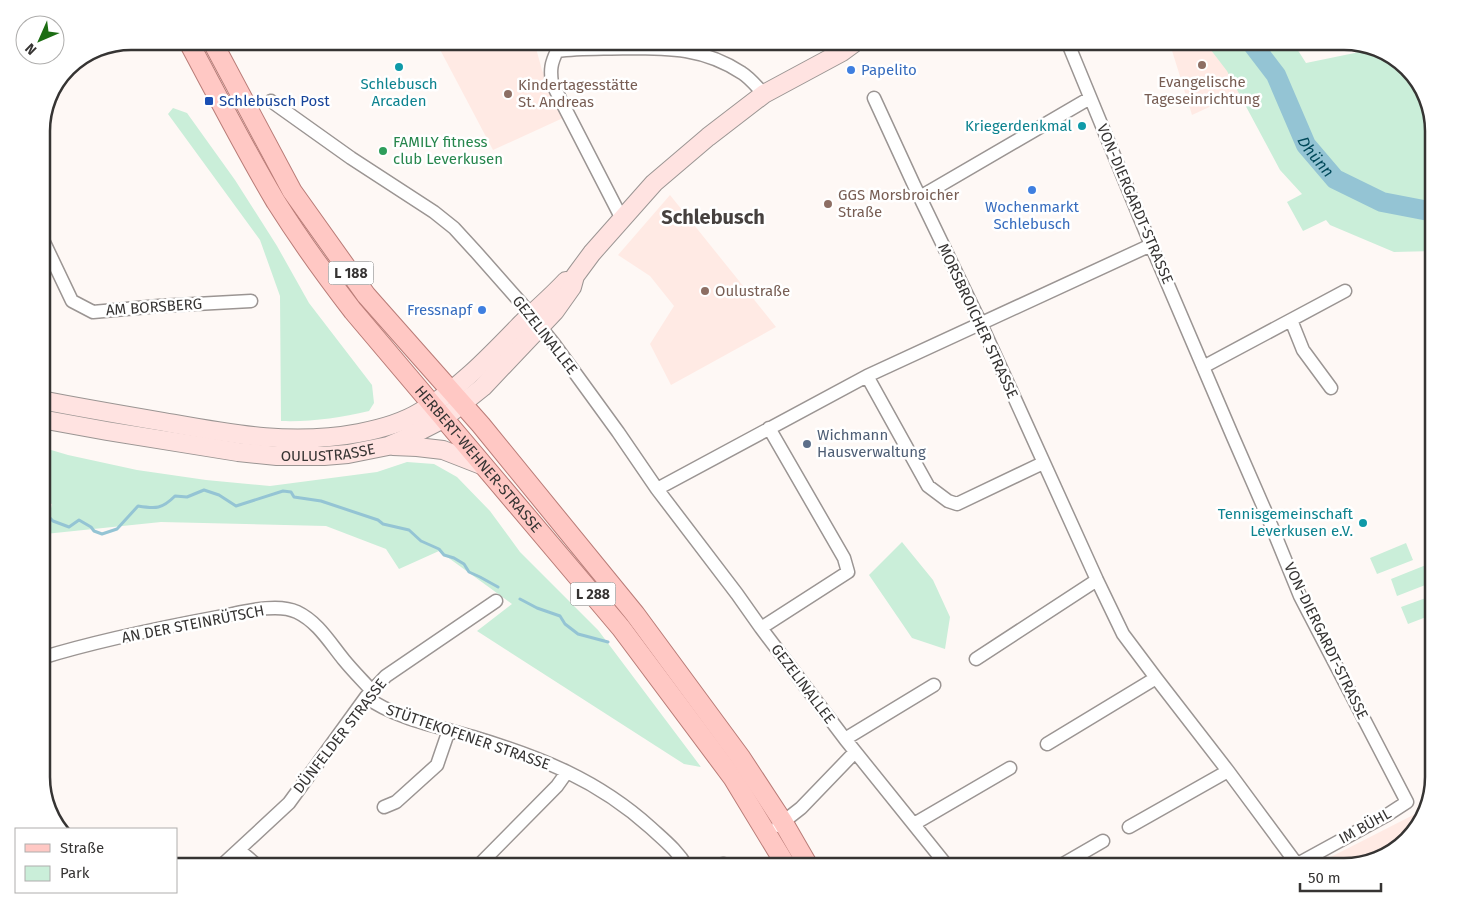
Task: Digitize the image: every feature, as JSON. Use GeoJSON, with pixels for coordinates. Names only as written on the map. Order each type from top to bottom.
{"type":"FeatureCollection","features":[{"type":"Feature","properties":{"kind":"main road","name":"HERBERT-WEHNER-STRASSE"},"geometry":{"type":"LineString","coordinates":[[193,50],[277,202],[324,273],[353,311],[621,628],[733,778],[782,858]]}},
{"type":"Feature","properties":{"kind":"main road","name":"HERBERT-WEHNER-STRASSE"},"geometry":{"type":"LineString","coordinates":[[217,50],[292,191],[366,295],[457,397],[635,614],[741,758],[783,822],[804,858]]}},
{"type":"Feature","properties":{"kind":"main road","name":"OULUSTRASSE"},"geometry":{"type":"LineString","coordinates":[[50,421],[219,449],[277,456],[324,456],[363,452],[388,446],[430,426],[438,412],[457,397],[488,358],[535,321],[566,281],[575,276],[654,183],[708,136],[764,94],[845,50]]}},
{"type":"Feature","properties":{"kind":"main road","name":"OULUSTRASSE"},"geometry":{"type":"LineString","coordinates":[[50,402],[239,435],[288,439],[344,436],[376,430],[419,413],[438,412]]}},
{"type":"Feature","properties":{"kind":"main road"},"geometry":{"type":"LineString","coordinates":[[388,446],[417,446],[443,450],[484,466]]}},
{"type":"Feature","properties":{"kind":"street"},"geometry":{"type":"LineString","coordinates":[[556,50],[550,70],[552,83],[622,219]]}},
{"type":"Feature","properties":{"kind":"street"},"geometry":{"type":"LineString","coordinates":[[677,50],[688,51],[714,59],[742,73],[764,94]]}},
{"type":"Feature","properties":{"kind":"street","name":"VON-DIERGARDT-STRASSE"},"geometry":{"type":"LineString","coordinates":[[1071,50],[1300,596],[1407,802]]}},
{"type":"Feature","properties":{"kind":"street","name":"MORSBROICHER STRASSE"},"geometry":{"type":"LineString","coordinates":[[874,98],[981,324],[1043,463],[1123,634],[1228,771],[1290,858]]}},
{"type":"Feature","properties":{"kind":"street"},"geometry":{"type":"LineString","coordinates":[[920,197],[1090,98]]}},
{"type":"Feature","properties":{"kind":"street","name":"GEZELINALLEE"},"geometry":{"type":"LineString","coordinates":[[271,101],[351,158],[434,212],[454,228],[535,321],[584,384],[658,489],[761,628],[855,752],[941,858]]}},
{"type":"Feature","properties":{"kind":"street"},"geometry":{"type":"LineString","coordinates":[[658,489],[867,376],[1151,245]]}},
{"type":"Feature","properties":{"kind":"street","name":"AM BORSBERG"},"geometry":{"type":"LineString","coordinates":[[50,255],[72,301],[93,312],[251,301]]}},
{"type":"Feature","properties":{"kind":"street"},"geometry":{"type":"LineString","coordinates":[[1203,367],[1344,291]]}},
{"type":"Feature","properties":{"kind":"street"},"geometry":{"type":"LineString","coordinates":[[1291,320],[1303,350],[1331,388]]}},
{"type":"Feature","properties":{"kind":"street"},"geometry":{"type":"LineString","coordinates":[[867,376],[928,486],[948,502],[957,504],[1043,463]]}},
{"type":"Feature","properties":{"kind":"street","name":"GEZELINALLEE"},"geometry":{"type":"LineString","coordinates":[[761,628],[848,572],[844,558],[769,428]]}},
{"type":"Feature","properties":{"kind":"street"},"geometry":{"type":"LineString","coordinates":[[976,659],[1097,580]]}},
{"type":"Feature","properties":{"kind":"street","name":"DÜNFELDER STRASSE"},"geometry":{"type":"LineString","coordinates":[[230,858],[289,803],[370,694],[386,676],[496,601]]}},
{"type":"Feature","properties":{"kind":"street","name":"AN DER STEINRÜTSCH"},"geometry":{"type":"LineString","coordinates":[[50,655],[168,626],[264,609],[283,608],[294,611],[310,620],[370,694]]}},
{"type":"Feature","properties":{"kind":"street"},"geometry":{"type":"LineString","coordinates":[[1047,744],[1156,678]]}},
{"type":"Feature","properties":{"kind":"street","name":"GEZELINALLEE"},"geometry":{"type":"LineString","coordinates":[[845,739],[934,685]]}},
{"type":"Feature","properties":{"kind":"street","name":"STÜTTEKOFENER STRASSE"},"geometry":{"type":"LineString","coordinates":[[370,694],[376,704],[388,711],[511,748],[542,760],[591,784],[637,815],[682,858]]}},
{"type":"Feature","properties":{"kind":"street"},"geometry":{"type":"LineString","coordinates":[[384,807],[396,802],[438,765],[449,730]]}},
{"type":"Feature","properties":{"kind":"street"},"geometry":{"type":"LineString","coordinates":[[767,832],[802,808],[855,752]]}},
{"type":"Feature","properties":{"kind":"street"},"geometry":{"type":"LineString","coordinates":[[914,824],[1010,768]]}},
{"type":"Feature","properties":{"kind":"street"},"geometry":{"type":"LineString","coordinates":[[1129,827],[1228,771]]}},
{"type":"Feature","properties":{"kind":"street"},"geometry":{"type":"LineString","coordinates":[[485,858],[557,786],[567,772]]}},
{"type":"Feature","properties":{"kind":"street","name":"IM BÜHL"},"geometry":{"type":"LineString","coordinates":[[1310,858],[1407,802]]}},
{"type":"Feature","properties":{"kind":"street"},"geometry":{"type":"LineString","coordinates":[[1074,858],[1103,841]]}},
{"type":"Feature","properties":{"kind":"street"},"geometry":{"type":"LineString","coordinates":[[239,850],[248,858]]}},
{"type":"Feature","properties":{"kind":"shaded area","name":"Kindertagesstätte St. Andreas"},"geometry":{"type":"Polygon","coordinates":[[[440,50],[536,50],[542,70],[563,118],[493,150],[440,50]]]}},
{"type":"Feature","properties":{"kind":"shaded area","name":"Evangelische Tageseinrichtung"},"geometry":{"type":"Polygon","coordinates":[[[1172,50],[1215,50],[1246,90],[1192,115],[1172,50]]]}},
{"type":"Feature","properties":{"kind":"shaded area","name":"Oulustraße"},"geometry":{"type":"Polygon","coordinates":[[[670,195],[776,327],[671,385],[650,344],[674,306],[650,276],[618,255],[670,195]]]}},
{"type":"Feature","properties":{"kind":"shaded area"},"geometry":{"type":"Polygon","coordinates":[[[1416,813],[1401,834],[1385,847],[1375,852],[1355,857],[1329,858],[1416,813]]]}},
{"type":"Feature","properties":{"kind":"green space"},"geometry":{"type":"Polygon","coordinates":[[[1211,50],[1298,50],[1306,63],[1360,52],[1385,61],[1401,74],[1417,95],[1425,126],[1425,251],[1394,252],[1330,225],[1326,220],[1303,231],[1287,202],[1302,194],[1280,170],[1227,71],[1211,50]]]}},
{"type":"Feature","properties":{"kind":"green space"},"geometry":{"type":"Polygon","coordinates":[[[173,108],[187,113],[235,180],[277,246],[309,303],[372,385],[374,403],[369,411],[325,419],[281,421],[280,296],[260,240],[168,114],[173,108]]]}},
{"type":"Feature","properties":{"kind":"green space"},"geometry":{"type":"Polygon","coordinates":[[[50,450],[137,470],[206,480],[270,486],[377,472],[407,462],[434,464],[457,477],[490,511],[520,552],[598,630],[701,767],[684,764],[477,631],[512,604],[439,551],[399,569],[386,549],[326,526],[161,522],[50,533],[52,504],[50,503],[50,450]]]}},
{"type":"Feature","properties":{"kind":"green space"},"geometry":{"type":"Polygon","coordinates":[[[902,542],[933,580],[950,617],[945,649],[912,638],[869,575],[902,542]]]}},
{"type":"Feature","properties":{"kind":"green space"},"geometry":{"type":"Polygon","coordinates":[[[1406,543],[1413,560],[1377,574],[1370,558],[1406,543]]]}},
{"type":"Feature","properties":{"kind":"green space"},"geometry":{"type":"Polygon","coordinates":[[[1425,565],[1425,585],[1397,596],[1391,579],[1425,565]]]}},
{"type":"Feature","properties":{"kind":"green space"},"geometry":{"type":"Polygon","coordinates":[[[1425,598],[1425,617],[1408,624],[1401,607],[1425,598]]]}},
{"type":"Feature","properties":{"kind":"waterway","name":"Dhünn"},"geometry":{"type":"LineString","coordinates":[[1257,50],[1276,75],[1306,145],[1335,179],[1382,202],[1425,210]]}},
{"type":"Feature","properties":{"kind":"waterway"},"geometry":{"type":"LineString","coordinates":[[50,518],[69,527],[79,520],[94,531],[102,534],[117,529],[138,506],[150,508],[162,506],[175,496],[187,497],[204,490],[219,495],[236,506],[283,491],[291,492],[294,497],[321,501],[378,520],[383,524],[409,530],[421,541],[464,564],[469,572],[498,587]]}},
{"type":"Feature","properties":{"kind":"waterway"},"geometry":{"type":"LineString","coordinates":[[520,599],[537,608],[560,616],[565,624],[578,634],[608,642]]}},
{"type":"Feature","properties":{"kind":"place","name":"Evangelische Tageseinrichtung"},"geometry":{"type":"Point","coordinates":[1202,65]}},
{"type":"Feature","properties":{"kind":"place","name":"Schlebusch Arcaden"},"geometry":{"type":"Point","coordinates":[399,67]}},
{"type":"Feature","properties":{"kind":"place","name":"Papelito"},"geometry":{"type":"Point","coordinates":[851,70]}},
{"type":"Feature","properties":{"kind":"place","name":"Kindertagesstätte St. Andreas"},"geometry":{"type":"Point","coordinates":[508,94]}},
{"type":"Feature","properties":{"kind":"place","name":"Schlebusch Post"},"geometry":{"type":"Point","coordinates":[209,101]}},
{"type":"Feature","properties":{"kind":"place","name":"Kriegerdenkmal"},"geometry":{"type":"Point","coordinates":[1082,126]}},
{"type":"Feature","properties":{"kind":"place","name":"FAMILY fitness club Leverkusen"},"geometry":{"type":"Point","coordinates":[383,151]}},
{"type":"Feature","properties":{"kind":"place","name":"Wochenmarkt Schlebusch"},"geometry":{"type":"Point","coordinates":[1032,190]}},
{"type":"Feature","properties":{"kind":"place","name":"GGS Morsbroicher Straße"},"geometry":{"type":"Point","coordinates":[828,204]}},
{"type":"Feature","properties":{"kind":"place","name":"Oulustraße"},"geometry":{"type":"Point","coordinates":[705,291]}},
{"type":"Feature","properties":{"kind":"place","name":"Fressnapf"},"geometry":{"type":"Point","coordinates":[482,310]}},
{"type":"Feature","properties":{"kind":"place","name":"Wichmann Hausverwaltung"},"geometry":{"type":"Point","coordinates":[807,444]}},
{"type":"Feature","properties":{"kind":"place","name":"Tennisgemeinschaft Leverkusen e.V."},"geometry":{"type":"Point","coordinates":[1363,523]}},
{"type":"Feature","properties":{"kind":"district","name":"Schlebusch"},"geometry":{"type":"Point","coordinates":[713,217]}}]}
